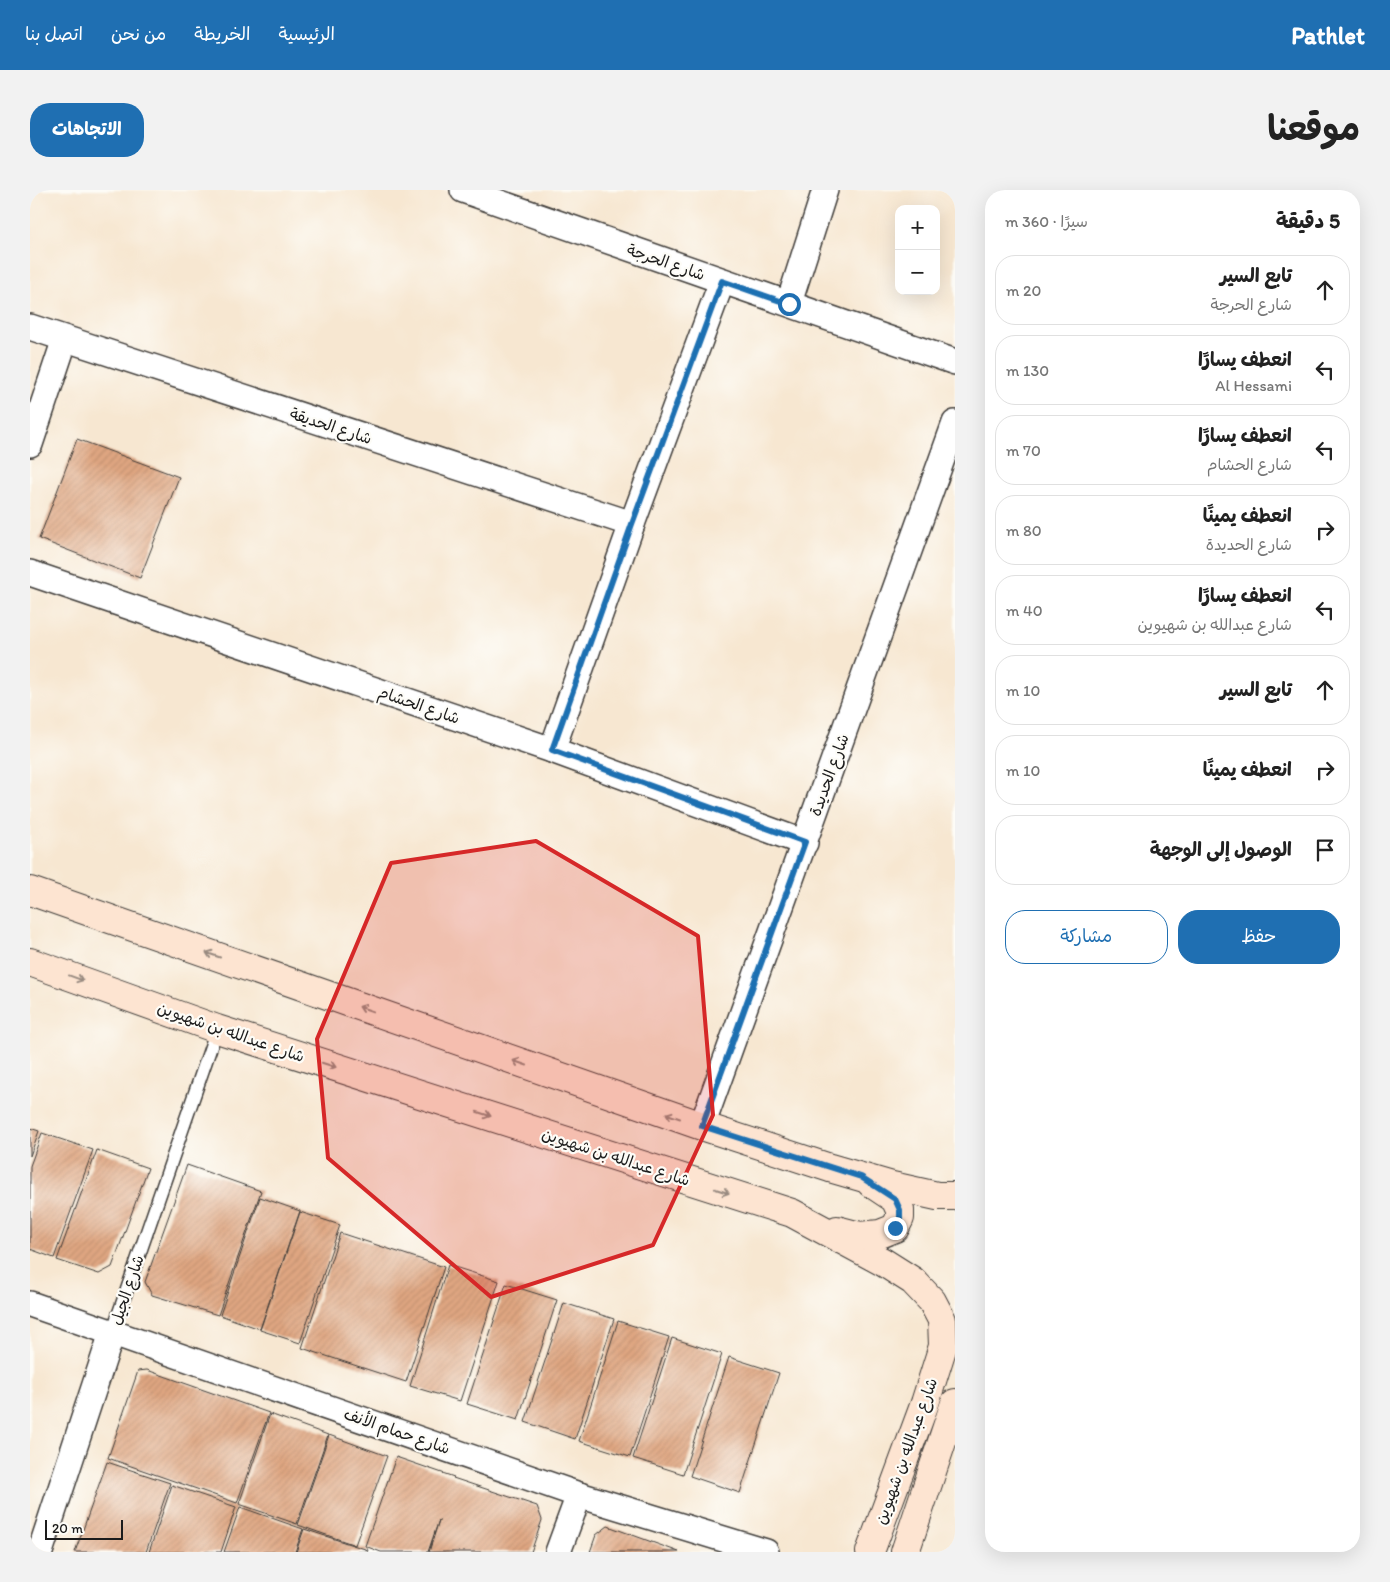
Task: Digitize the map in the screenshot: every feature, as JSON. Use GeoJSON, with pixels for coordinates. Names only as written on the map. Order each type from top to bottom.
{"type":"FeatureCollection","features":[{"type":"Feature","properties":{"kind":"street","name":"شارع الحرجة"},"geometry":{"type":"LineString","coordinates":[[463,190],[955,362]]}},
{"type":"Feature","properties":{"kind":"street"},"geometry":{"type":"LineString","coordinates":[[789,304],[825,190]]}},
{"type":"Feature","properties":{"kind":"street"},"geometry":{"type":"LineString","coordinates":[[552,750],[632,524],[722,281]]}},
{"type":"Feature","properties":{"kind":"street","name":"شارع الحديقة"},"geometry":{"type":"LineString","coordinates":[[30,327],[632,524]]}},
{"type":"Feature","properties":{"kind":"street"},"geometry":{"type":"LineString","coordinates":[[30,444],[65,339]]}},
{"type":"Feature","properties":{"kind":"street","name":"شارع الحديدة"},"geometry":{"type":"LineString","coordinates":[[702,1126],[955,423]]}},
{"type":"Feature","properties":{"kind":"street","name":"شارع الحشام"},"geometry":{"type":"LineString","coordinates":[[30,573],[552,750],[805,842]]}},
{"type":"Feature","properties":{"kind":"street"},"geometry":{"type":"LineString","coordinates":[[30,891],[702,1126],[861,1177],[937,1196],[955,1196]]}},
{"type":"Feature","properties":{"kind":"street","name":"شارع عبدالله بن شهيوين"},"geometry":{"type":"LineString","coordinates":[[30,962],[217,1029],[792,1213],[884,1262],[913,1281],[932,1301],[942,1320],[944,1346],[870,1552]]}},
{"type":"Feature","properties":{"kind":"street"},"geometry":{"type":"LineString","coordinates":[[814,1224],[860,1236],[880,1234],[895,1228],[900,1218],[900,1210],[895,1199],[861,1177]]}},
{"type":"Feature","properties":{"kind":"street","name":"شارع حمام الأنف"},"geometry":{"type":"LineString","coordinates":[[30,1304],[580,1495],[766,1552]]}},
{"type":"Feature","properties":{"kind":"street","name":"شارع الجيل"},"geometry":{"type":"LineString","coordinates":[[40,1552],[40,1524],[112,1333]]}},
{"type":"Feature","properties":{"kind":"street"},"geometry":{"type":"LineString","coordinates":[[905,1552],[955,1403]]}},
{"type":"Feature","properties":{"kind":"street"},"geometry":{"type":"LineString","coordinates":[[914,1525],[955,1438]]}},
{"type":"Feature","properties":{"kind":"street"},"geometry":{"type":"LineString","coordinates":[[558,1552],[580,1495]]}},
{"type":"Feature","properties":{"kind":"lane","name":"شارع الجيل"},"geometry":{"type":"LineString","coordinates":[[112,1333],[217,1029]]}},
{"type":"Feature","properties":{"kind":"highlighted area"},"geometry":{"type":"Polygon","coordinates":[[[536,841],[698,936],[713,1115],[653,1245],[491,1297],[328,1158],[317,1039],[391,863],[536,841]]]}},
{"type":"Feature","properties":{"kind":"building"},"geometry":{"type":"Polygon","coordinates":[[[77,439],[179,477],[140,578],[39,539],[77,439]]]}},
{"type":"Feature","properties":{"kind":"building"},"geometry":{"type":"Polygon","coordinates":[[[30,1128],[39,1131],[30,1156],[30,1128]]]}},
{"type":"Feature","properties":{"kind":"building"},"geometry":{"type":"Polygon","coordinates":[[[42,1133],[93,1150],[54,1258],[30,1249],[30,1166],[42,1133]]]}},
{"type":"Feature","properties":{"kind":"building"},"geometry":{"type":"Polygon","coordinates":[[[97,1150],[148,1168],[112,1267],[99,1274],[57,1260],[97,1150]]]}},
{"type":"Feature","properties":{"kind":"building"},"geometry":{"type":"Polygon","coordinates":[[[187,1165],[261,1191],[218,1315],[152,1295],[145,1282],[187,1165]]]}},
{"type":"Feature","properties":{"kind":"building"},"geometry":{"type":"Polygon","coordinates":[[[260,1197],[300,1211],[260,1329],[220,1315],[260,1197]]]}},
{"type":"Feature","properties":{"kind":"building"},"geometry":{"type":"Polygon","coordinates":[[[300,1212],[340,1225],[300,1343],[260,1330],[300,1212]]]}},
{"type":"Feature","properties":{"kind":"building"},"geometry":{"type":"Polygon","coordinates":[[[340,1233],[444,1267],[406,1382],[302,1348],[340,1233]]]}},
{"type":"Feature","properties":{"kind":"building"},"geometry":{"type":"Polygon","coordinates":[[[448,1265],[499,1281],[460,1401],[410,1386],[448,1265]]]}},
{"type":"Feature","properties":{"kind":"building"},"geometry":{"type":"Polygon","coordinates":[[[506,1284],[557,1300],[518,1420],[467,1404],[506,1284]]]}},
{"type":"Feature","properties":{"kind":"building"},"geometry":{"type":"Polygon","coordinates":[[[564,1303],[614,1319],[575,1439],[525,1422],[564,1303]]]}},
{"type":"Feature","properties":{"kind":"building"},"geometry":{"type":"Polygon","coordinates":[[[618,1321],[669,1337],[630,1457],[579,1441],[618,1321]]]}},
{"type":"Feature","properties":{"kind":"building"},"geometry":{"type":"Polygon","coordinates":[[[672,1338],[722,1354],[683,1474],[633,1458],[672,1338]]]}},
{"type":"Feature","properties":{"kind":"building"},"geometry":{"type":"Polygon","coordinates":[[[729,1357],[779,1373],[740,1493],[690,1476],[729,1357]]]}},
{"type":"Feature","properties":{"kind":"building"},"geometry":{"type":"Polygon","coordinates":[[[147,1370],[269,1413],[237,1503],[108,1458],[138,1371],[147,1370]]]}},
{"type":"Feature","properties":{"kind":"building"},"geometry":{"type":"Polygon","coordinates":[[[270,1414],[328,1435],[297,1524],[239,1504],[270,1414]]]}},
{"type":"Feature","properties":{"kind":"building"},"geometry":{"type":"Polygon","coordinates":[[[329,1435],[387,1456],[355,1545],[298,1525],[329,1435]]]}},
{"type":"Feature","properties":{"kind":"building"},"geometry":{"type":"Polygon","coordinates":[[[396,1457],[537,1506],[542,1520],[531,1552],[429,1552],[439,1520],[428,1552],[381,1552],[365,1546],[396,1457]]]}},
{"type":"Feature","properties":{"kind":"building"},"geometry":{"type":"Polygon","coordinates":[[[107,1462],[170,1483],[146,1552],[75,1552],[107,1462]]]}},
{"type":"Feature","properties":{"kind":"building"},"geometry":{"type":"Polygon","coordinates":[[[172,1485],[236,1507],[221,1552],[149,1552],[172,1485]]]}},
{"type":"Feature","properties":{"kind":"building"},"geometry":{"type":"Polygon","coordinates":[[[240,1507],[303,1529],[295,1552],[224,1552],[240,1507]]]}},
{"type":"Feature","properties":{"kind":"building"},"geometry":{"type":"Polygon","coordinates":[[[608,1526],[679,1552],[590,1552],[596,1535],[608,1526]]]}},
{"type":"Feature","properties":{"kind":"building"},"geometry":{"type":"Polygon","coordinates":[[[304,1529],[368,1550],[367,1552],[296,1552],[304,1529]]]}},
{"type":"Feature","properties":{"kind":"route"},"geometry":{"type":"LineString","coordinates":[[789,304],[722,281],[632,524],[552,750],[805,842],[702,1126],[861,1177],[895,1199],[900,1210],[900,1218],[895,1228]]}}]}
